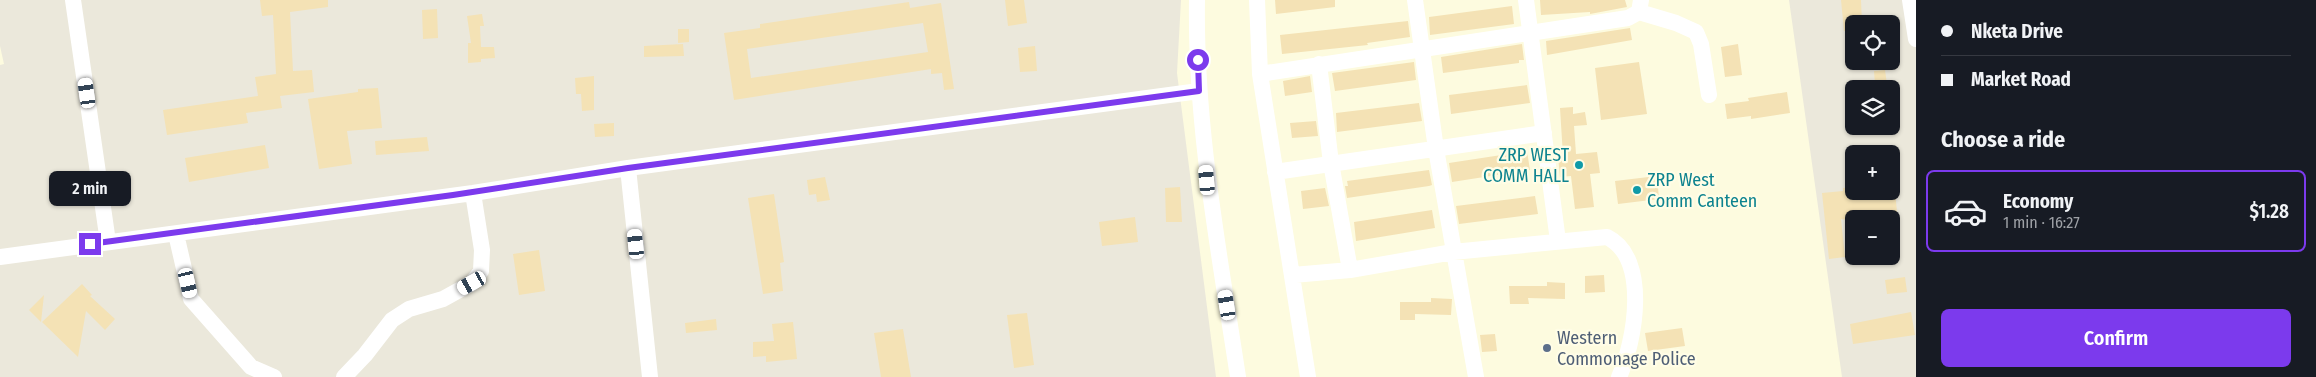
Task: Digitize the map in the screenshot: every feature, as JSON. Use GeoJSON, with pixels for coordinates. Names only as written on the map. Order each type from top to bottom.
{"type":"FeatureCollection","features":[{"type":"Feature","properties":{"kind":"street"},"geometry":{"type":"LineString","coordinates":[[74,0],[108,242]]}},
{"type":"Feature","properties":{"kind":"street"},"geometry":{"type":"LineString","coordinates":[[1198,0],[1199,91],[1207,180],[1238,377]]}},
{"type":"Feature","properties":{"kind":"street"},"geometry":{"type":"LineString","coordinates":[[1257,0],[1260,74],[1308,377]]}},
{"type":"Feature","properties":{"kind":"street"},"geometry":{"type":"LineString","coordinates":[[1415,0],[1436,149],[1476,377]]}},
{"type":"Feature","properties":{"kind":"street"},"geometry":{"type":"LineString","coordinates":[[1526,0],[1558,241]]}},
{"type":"Feature","properties":{"kind":"street"},"geometry":{"type":"LineString","coordinates":[[1910,0],[1916,39]]}},
{"type":"Feature","properties":{"kind":"street"},"geometry":{"type":"LineString","coordinates":[[1260,74],[1628,18],[1640,6],[1696,32],[1701,44],[1708,95]]}},
{"type":"Feature","properties":{"kind":"street"},"geometry":{"type":"LineString","coordinates":[[1319,64],[1330,163],[1350,270]]}},
{"type":"Feature","properties":{"kind":"street"},"geometry":{"type":"LineString","coordinates":[[0,257],[473,192],[628,168],[1199,91]]}},
{"type":"Feature","properties":{"kind":"street"},"geometry":{"type":"LineString","coordinates":[[1275,172],[1544,133]]}},
{"type":"Feature","properties":{"kind":"street"},"geometry":{"type":"LineString","coordinates":[[628,168],[650,377]]}},
{"type":"Feature","properties":{"kind":"street"},"geometry":{"type":"LineString","coordinates":[[344,377],[365,355],[392,320],[408,309],[443,299],[472,283],[481,271],[482,250],[473,192]]}},
{"type":"Feature","properties":{"kind":"street"},"geometry":{"type":"LineString","coordinates":[[176,234],[191,299],[251,367],[274,377]]}},
{"type":"Feature","properties":{"kind":"street"},"geometry":{"type":"LineString","coordinates":[[1293,275],[1350,270],[1453,252],[1608,237],[1618,242],[1625,252],[1633,284],[1635,310],[1632,332],[1619,377]]}},
{"type":"Feature","properties":{"kind":"shaded area"},"geometry":{"type":"Polygon","coordinates":[[[0,0],[1181,0],[1177,73],[1216,377],[0,377],[0,65],[4,64],[0,46],[0,0]]]}},
{"type":"Feature","properties":{"kind":"shaded area"},"geometry":{"type":"Polygon","coordinates":[[[1789,0],[1916,0],[1916,377],[1842,377],[1789,0]]]}},
{"type":"Feature","properties":{"kind":"building"},"geometry":{"type":"Polygon","coordinates":[[[260,0],[328,0],[328,7],[290,12],[293,71],[312,70],[314,92],[280,96],[282,108],[246,113],[248,123],[167,135],[163,110],[258,96],[255,77],[276,74],[273,15],[262,16],[260,0]]]}},
{"type":"Feature","properties":{"kind":"building"},"geometry":{"type":"Polygon","coordinates":[[[1005,0],[1024,0],[1027,23],[1008,26],[1005,0]]]}},
{"type":"Feature","properties":{"kind":"building"},"geometry":{"type":"Polygon","coordinates":[[[1275,0],[1335,0],[1335,7],[1276,14],[1275,0]]]}},
{"type":"Feature","properties":{"kind":"building"},"geometry":{"type":"Polygon","coordinates":[[[1540,0],[1625,0],[1627,7],[1590,14],[1590,12],[1541,15],[1540,0]]]}},
{"type":"Feature","properties":{"kind":"building"},"geometry":{"type":"Polygon","coordinates":[[[1841,0],[1861,0],[1862,15],[1845,15],[1844,31],[1841,0]]]}},
{"type":"Feature","properties":{"kind":"building"},"geometry":{"type":"Polygon","coordinates":[[[909,2],[910,8],[941,3],[954,89],[944,90],[942,73],[931,74],[931,69],[734,100],[724,33],[760,28],[760,24],[909,2]],[[923,23],[747,49],[751,78],[928,52],[923,23]]]}},
{"type":"Feature","properties":{"kind":"building"},"geometry":{"type":"Polygon","coordinates":[[[1512,6],[1514,24],[1430,35],[1429,17],[1512,6]]]}},
{"type":"Feature","properties":{"kind":"building"},"geometry":{"type":"Polygon","coordinates":[[[437,9],[438,38],[423,39],[422,10],[437,9]]]}},
{"type":"Feature","properties":{"kind":"building"},"geometry":{"type":"Polygon","coordinates":[[[482,14],[484,26],[480,26],[481,47],[494,47],[495,58],[481,59],[481,62],[468,63],[468,43],[471,43],[467,16],[482,14]]]}},
{"type":"Feature","properties":{"kind":"building"},"geometry":{"type":"Polygon","coordinates":[[[1408,21],[1410,37],[1367,43],[1368,45],[1282,54],[1280,35],[1408,21]]]}},
{"type":"Feature","properties":{"kind":"building"},"geometry":{"type":"Polygon","coordinates":[[[1630,28],[1632,40],[1547,55],[1546,41],[1630,28]]]}},
{"type":"Feature","properties":{"kind":"building"},"geometry":{"type":"Polygon","coordinates":[[[678,29],[689,29],[689,42],[678,43],[678,29]]]}},
{"type":"Feature","properties":{"kind":"building"},"geometry":{"type":"Polygon","coordinates":[[[683,44],[684,56],[644,57],[644,46],[683,44]]]}},
{"type":"Feature","properties":{"kind":"building"},"geometry":{"type":"Polygon","coordinates":[[[1522,44],[1524,60],[1519,60],[1519,63],[1443,73],[1441,57],[1522,44]]]}},
{"type":"Feature","properties":{"kind":"building"},"geometry":{"type":"Polygon","coordinates":[[[1738,44],[1742,75],[1725,77],[1721,47],[1738,44]]]}},
{"type":"Feature","properties":{"kind":"building"},"geometry":{"type":"Polygon","coordinates":[[[1035,46],[1037,71],[1020,72],[1018,48],[1035,46]]]}},
{"type":"Feature","properties":{"kind":"building"},"geometry":{"type":"Polygon","coordinates":[[[1414,62],[1416,80],[1335,91],[1332,73],[1414,62]]]}},
{"type":"Feature","properties":{"kind":"building"},"geometry":{"type":"Polygon","coordinates":[[[1639,62],[1647,114],[1601,120],[1595,68],[1639,62]]]}},
{"type":"Feature","properties":{"kind":"building"},"geometry":{"type":"Polygon","coordinates":[[[1885,70],[1886,80],[1875,80],[1874,71],[1885,70]]]}},
{"type":"Feature","properties":{"kind":"building"},"geometry":{"type":"Polygon","coordinates":[[[594,76],[594,110],[582,111],[581,94],[576,94],[575,78],[594,76]]]}},
{"type":"Feature","properties":{"kind":"building"},"geometry":{"type":"Polygon","coordinates":[[[1310,76],[1312,92],[1285,96],[1283,81],[1310,76]]]}},
{"type":"Feature","properties":{"kind":"building"},"geometry":{"type":"Polygon","coordinates":[[[1527,85],[1530,103],[1451,114],[1449,95],[1527,85]]]}},
{"type":"Feature","properties":{"kind":"building"},"geometry":{"type":"Polygon","coordinates":[[[378,88],[382,128],[347,131],[352,164],[319,169],[308,99],[358,92],[358,89],[378,88]]]}},
{"type":"Feature","properties":{"kind":"building"},"geometry":{"type":"Polygon","coordinates":[[[1787,92],[1790,113],[1751,119],[1751,116],[1727,119],[1725,104],[1749,101],[1748,98],[1787,92]]]}},
{"type":"Feature","properties":{"kind":"building"},"geometry":{"type":"Polygon","coordinates":[[[1419,103],[1422,121],[1337,132],[1336,113],[1419,103]]]}},
{"type":"Feature","properties":{"kind":"building"},"geometry":{"type":"Polygon","coordinates":[[[1573,107],[1573,114],[1585,112],[1587,125],[1574,126],[1576,154],[1597,152],[1600,173],[1590,174],[1594,207],[1575,209],[1571,176],[1560,177],[1558,156],[1563,156],[1560,108],[1573,107]]]}},
{"type":"Feature","properties":{"kind":"building"},"geometry":{"type":"Polygon","coordinates":[[[1316,121],[1318,136],[1292,138],[1290,123],[1316,121]]]}},
{"type":"Feature","properties":{"kind":"building"},"geometry":{"type":"Polygon","coordinates":[[[614,123],[614,136],[595,137],[594,124],[614,123]]]}},
{"type":"Feature","properties":{"kind":"building"},"geometry":{"type":"Polygon","coordinates":[[[427,137],[429,151],[376,155],[375,141],[427,137]]]}},
{"type":"Feature","properties":{"kind":"building"},"geometry":{"type":"Polygon","coordinates":[[[265,145],[269,168],[189,182],[185,158],[265,145]]]}},
{"type":"Feature","properties":{"kind":"building"},"geometry":{"type":"Polygon","coordinates":[[[1527,151],[1530,170],[1452,182],[1449,163],[1527,151]]]}},
{"type":"Feature","properties":{"kind":"building"},"geometry":{"type":"Polygon","coordinates":[[[1429,170],[1432,185],[1347,198],[1345,186],[1348,186],[1347,181],[1429,170]]]}},
{"type":"Feature","properties":{"kind":"building","name":"ZRP West Comm Canteen"},"geometry":{"type":"Polygon","coordinates":[[[1657,176],[1659,199],[1618,204],[1615,181],[1657,176]]]}},
{"type":"Feature","properties":{"kind":"building"},"geometry":{"type":"Polygon","coordinates":[[[825,177],[830,200],[817,202],[816,194],[809,195],[807,180],[825,177]]]}},
{"type":"Feature","properties":{"kind":"building"},"geometry":{"type":"Polygon","coordinates":[[[1180,187],[1182,222],[1166,222],[1165,188],[1180,187]]]}},
{"type":"Feature","properties":{"kind":"building"},"geometry":{"type":"Polygon","coordinates":[[[1325,188],[1329,206],[1303,209],[1301,191],[1325,188]]]}},
{"type":"Feature","properties":{"kind":"building"},"geometry":{"type":"Polygon","coordinates":[[[1843,188],[1845,188],[1845,200],[1896,200],[1897,210],[1845,210],[1845,220],[1841,219],[1845,257],[1829,259],[1822,193],[1843,191],[1843,188]]]}},
{"type":"Feature","properties":{"kind":"building"},"geometry":{"type":"Polygon","coordinates":[[[774,194],[784,262],[780,263],[783,291],[763,294],[748,198],[774,194]]]}},
{"type":"Feature","properties":{"kind":"building"},"geometry":{"type":"Polygon","coordinates":[[[1535,196],[1538,214],[1459,224],[1456,206],[1535,196]]]}},
{"type":"Feature","properties":{"kind":"building"},"geometry":{"type":"Polygon","coordinates":[[[1432,210],[1435,228],[1356,241],[1354,222],[1432,210]]]}},
{"type":"Feature","properties":{"kind":"building"},"geometry":{"type":"Polygon","coordinates":[[[1135,217],[1138,242],[1102,246],[1099,222],[1135,217]]]}},
{"type":"Feature","properties":{"kind":"building"},"geometry":{"type":"Polygon","coordinates":[[[539,250],[545,291],[519,295],[513,254],[539,250]]]}},
{"type":"Feature","properties":{"kind":"building"},"geometry":{"type":"Polygon","coordinates":[[[1604,275],[1605,292],[1585,293],[1585,276],[1604,275]]]}},
{"type":"Feature","properties":{"kind":"building"},"geometry":{"type":"Polygon","coordinates":[[[1905,277],[1907,292],[1887,294],[1885,280],[1905,277]]]}},
{"type":"Feature","properties":{"kind":"building"},"geometry":{"type":"Polygon","coordinates":[[[1547,282],[1565,283],[1565,299],[1528,298],[1529,304],[1510,304],[1509,286],[1547,286],[1547,282]]]}},
{"type":"Feature","properties":{"kind":"building"},"geometry":{"type":"Polygon","coordinates":[[[82,284],[92,295],[90,296],[115,319],[105,330],[86,311],[78,357],[42,322],[82,284]]]}},
{"type":"Feature","properties":{"kind":"building"},"geometry":{"type":"Polygon","coordinates":[[[44,295],[41,322],[29,310],[44,295]]]}},
{"type":"Feature","properties":{"kind":"building"},"geometry":{"type":"Polygon","coordinates":[[[1431,298],[1452,299],[1451,315],[1415,314],[1415,320],[1400,320],[1400,302],[1431,302],[1431,298]]]}},
{"type":"Feature","properties":{"kind":"building"},"geometry":{"type":"Polygon","coordinates":[[[1911,312],[1915,335],[1853,344],[1850,324],[1911,312]]]}},
{"type":"Feature","properties":{"kind":"building"},"geometry":{"type":"Polygon","coordinates":[[[1027,313],[1034,365],[1014,368],[1007,315],[1027,313]]]}},
{"type":"Feature","properties":{"kind":"building"},"geometry":{"type":"Polygon","coordinates":[[[716,319],[717,330],[686,333],[685,323],[716,319]]]}},
{"type":"Feature","properties":{"kind":"building"},"geometry":{"type":"Polygon","coordinates":[[[793,322],[797,359],[766,362],[766,356],[753,357],[753,342],[774,341],[772,324],[793,322]]]}},
{"type":"Feature","properties":{"kind":"building"},"geometry":{"type":"Polygon","coordinates":[[[1682,328],[1685,346],[1648,351],[1645,333],[1682,328]]]}},
{"type":"Feature","properties":{"kind":"building"},"geometry":{"type":"Polygon","coordinates":[[[903,329],[911,377],[881,377],[874,333],[903,329]]]}},
{"type":"Feature","properties":{"kind":"building"},"geometry":{"type":"Polygon","coordinates":[[[1495,334],[1497,351],[1482,352],[1480,335],[1495,334]]]}},
{"type":"Feature","properties":{"kind":"place","name":"ZRP WEST COMM HALL"},"geometry":{"type":"Point","coordinates":[1579,165]}},
{"type":"Feature","properties":{"kind":"place","name":"ZRP West Comm Canteen"},"geometry":{"type":"Point","coordinates":[1637,190]}},
{"type":"Feature","properties":{"kind":"place","name":"Western Commonage Police"},"geometry":{"type":"Point","coordinates":[1547,348]}},
{"type":"Feature","properties":{"kind":"route"},"geometry":{"type":"LineString","coordinates":[[90,244],[176,234],[628,168],[1199,91],[1198,60]]}}]}
